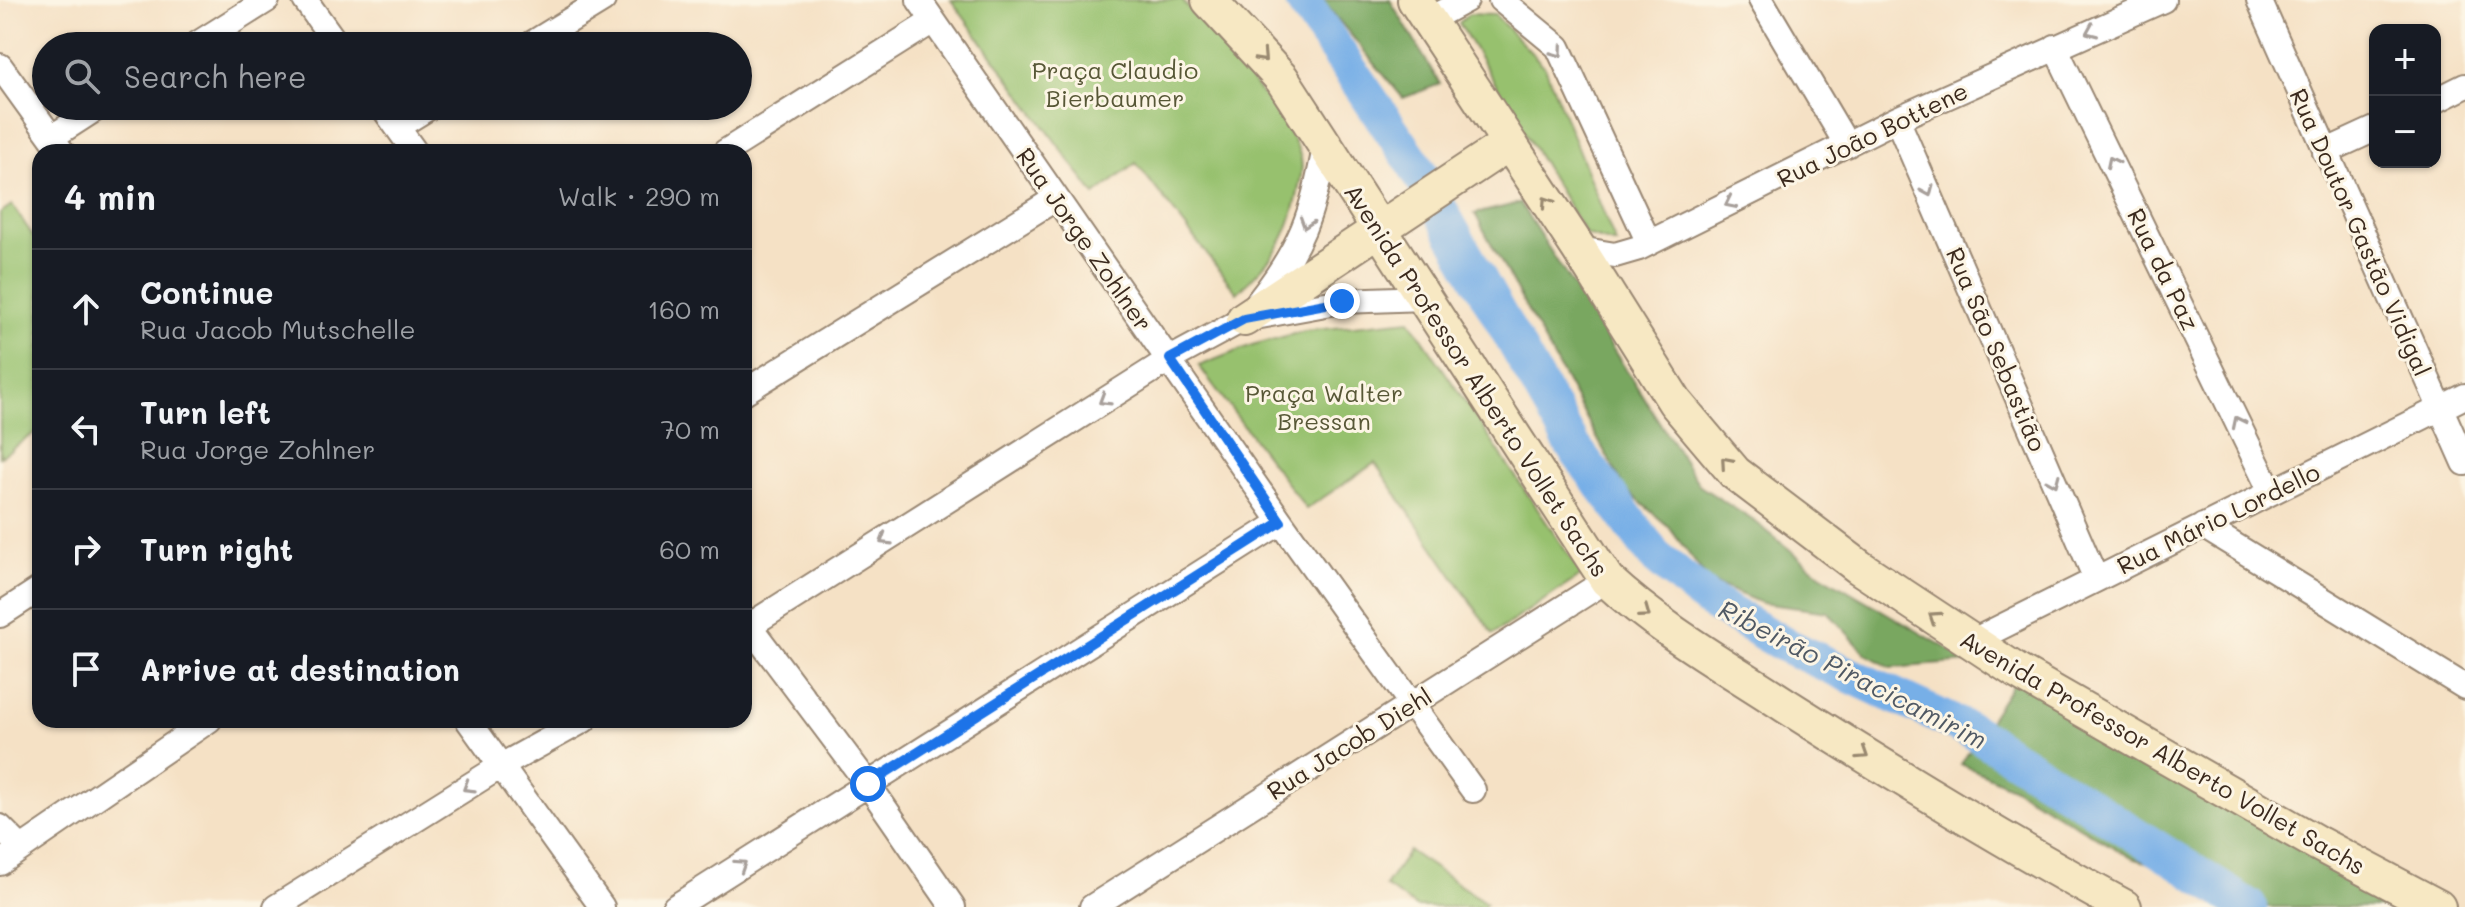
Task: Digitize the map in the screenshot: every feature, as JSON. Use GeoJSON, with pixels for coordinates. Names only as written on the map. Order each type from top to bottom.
{"type":"FeatureCollection","features":[{"type":"Feature","properties":{"kind":"main road","name":"Avenida Professor Alberto Vollet Sachs"},"geometry":{"type":"LineString","coordinates":[[1209,0],[1282,79],[1607,580],[1634,606],[1696,650],[1989,833],[2124,907]]}},
{"type":"Feature","properties":{"kind":"main road","name":"Avenida Professor Alberto Vollet Sachs"},"geometry":{"type":"LineString","coordinates":[[1422,10],[1675,402],[1735,473],[1859,567],[2018,672],[2317,843],[2438,907]]}},
{"type":"Feature","properties":{"kind":"main road"},"geometry":{"type":"LineString","coordinates":[[1244,319],[1509,143]]}},
{"type":"Feature","properties":{"kind":"street"},"geometry":{"type":"LineString","coordinates":[[216,32],[267,0]]}},
{"type":"Feature","properties":{"kind":"street"},"geometry":{"type":"LineString","coordinates":[[305,0],[328,32]]}},
{"type":"Feature","properties":{"kind":"street"},"geometry":{"type":"LineString","coordinates":[[551,32],[603,0]]}},
{"type":"Feature","properties":{"kind":"street","name":"Rua Jorge Zohlner"},"geometry":{"type":"LineString","coordinates":[[919,0],[1281,522],[1473,790]]}},
{"type":"Feature","properties":{"kind":"street"},"geometry":{"type":"LineString","coordinates":[[1422,10],[1466,0]]}},
{"type":"Feature","properties":{"kind":"street"},"geometry":{"type":"LineString","coordinates":[[1501,0],[1558,47],[1649,243]]}},
{"type":"Feature","properties":{"kind":"street"},"geometry":{"type":"LineString","coordinates":[[1761,0],[1847,145]]}},
{"type":"Feature","properties":{"kind":"street","name":"Rua João Bottene"},"geometry":{"type":"LineString","coordinates":[[1579,249],[1615,255],[1649,243],[1897,119],[2055,47],[2117,8],[2163,0]]}},
{"type":"Feature","properties":{"kind":"street","name":"Rua Doutor Gastão Vidigal"},"geometry":{"type":"LineString","coordinates":[[2259,0],[2465,463]]}},
{"type":"Feature","properties":{"kind":"street"},"geometry":{"type":"LineString","coordinates":[[738,144],[933,21]]}},
{"type":"Feature","properties":{"kind":"street","name":"Rua da Paz"},"geometry":{"type":"LineString","coordinates":[[2055,47],[2271,492]]}},
{"type":"Feature","properties":{"kind":"street"},"geometry":{"type":"LineString","coordinates":[[0,66],[32,110]]}},
{"type":"Feature","properties":{"kind":"street"},"geometry":{"type":"LineString","coordinates":[[2441,98],[2465,86]]}},
{"type":"Feature","properties":{"kind":"street","name":"Rua São Sebastião"},"geometry":{"type":"LineString","coordinates":[[1897,119],[2096,579]]}},
{"type":"Feature","properties":{"kind":"street"},"geometry":{"type":"LineString","coordinates":[[39,120],[57,144],[84,120]]}},
{"type":"Feature","properties":{"kind":"street"},"geometry":{"type":"LineString","coordinates":[[392,120],[409,144]]}},
{"type":"Feature","properties":{"kind":"street"},"geometry":{"type":"LineString","coordinates":[[397,127],[408,120]]}},
{"type":"Feature","properties":{"kind":"street"},"geometry":{"type":"LineString","coordinates":[[2325,152],[2369,132]]}},
{"type":"Feature","properties":{"kind":"street"},"geometry":{"type":"LineString","coordinates":[[1244,319],[1288,264],[1303,234],[1325,147]]}},
{"type":"Feature","properties":{"kind":"street"},"geometry":{"type":"LineString","coordinates":[[752,387],[1055,199]]}},
{"type":"Feature","properties":{"kind":"street"},"geometry":{"type":"LineString","coordinates":[[752,621],[1170,359],[1244,319],[1342,301],[1424,298]]}},
{"type":"Feature","properties":{"kind":"street","name":"Rua Mário Lordello"},"geometry":{"type":"LineString","coordinates":[[1971,642],[2465,396]]}},
{"type":"Feature","properties":{"kind":"street"},"geometry":{"type":"LineString","coordinates":[[675,907],[1281,522]]}},
{"type":"Feature","properties":{"kind":"street"},"geometry":{"type":"LineString","coordinates":[[2203,526],[2465,687]]}},
{"type":"Feature","properties":{"kind":"street","name":"Rua Jacob Diehl"},"geometry":{"type":"LineString","coordinates":[[1092,907],[1607,580]]}},
{"type":"Feature","properties":{"kind":"street"},"geometry":{"type":"LineString","coordinates":[[0,615],[32,594]]}},
{"type":"Feature","properties":{"kind":"street"},"geometry":{"type":"LineString","coordinates":[[752,633],[868,784],[953,907]]}},
{"type":"Feature","properties":{"kind":"street"},"geometry":{"type":"LineString","coordinates":[[0,863],[197,728]]}},
{"type":"Feature","properties":{"kind":"street"},"geometry":{"type":"LineString","coordinates":[[474,728],[602,907]]}},
{"type":"Feature","properties":{"kind":"street"},"geometry":{"type":"LineString","coordinates":[[276,907],[501,766],[570,728]]}},
{"type":"Feature","properties":{"kind":"street"},"geometry":{"type":"LineString","coordinates":[[0,827],[21,848]]}},
{"type":"Feature","properties":{"kind":"green space","name":"Praça Claudio Bierbaumer"},"geometry":{"type":"Polygon","coordinates":[[[951,0],[1182,0],[1281,119],[1300,155],[1301,174],[1290,224],[1260,270],[1237,293],[1136,163],[1095,195],[951,0]]]}},
{"type":"Feature","properties":{"kind":"green space"},"geometry":{"type":"Polygon","coordinates":[[[1322,0],[1390,0],[1440,84],[1403,98],[1322,0]]]}},
{"type":"Feature","properties":{"kind":"green space"},"geometry":{"type":"Polygon","coordinates":[[[1469,14],[1495,15],[1545,67],[1616,244],[1586,235],[1459,23],[1469,14]]]}},
{"type":"Feature","properties":{"kind":"green space"},"geometry":{"type":"Polygon","coordinates":[[[1520,203],[1700,486],[1757,523],[1820,574],[1970,662],[1891,668],[1866,654],[1828,612],[1761,603],[1709,581],[1668,526],[1625,489],[1475,214],[1520,203]]]}},
{"type":"Feature","properties":{"kind":"green space"},"geometry":{"type":"Polygon","coordinates":[[[12,205],[32,234],[32,435],[0,457],[0,213],[12,205]]]}},
{"type":"Feature","properties":{"kind":"green space","name":"Praça Walter Bressan"},"geometry":{"type":"Polygon","coordinates":[[[1410,320],[1582,575],[1493,634],[1375,463],[1306,509],[1199,366],[1252,345],[1305,331],[1410,320]]]}},
{"type":"Feature","properties":{"kind":"green space"},"geometry":{"type":"Polygon","coordinates":[[[2015,680],[2425,907],[2267,907],[2227,885],[2132,858],[2012,787],[1961,764],[2015,680]]]}},
{"type":"Feature","properties":{"kind":"green space"},"geometry":{"type":"Polygon","coordinates":[[[1409,851],[1486,903],[1483,907],[1416,907],[1385,886],[1409,851]]]}},
{"type":"Feature","properties":{"kind":"waterway","name":"Ribeirão Piracicamirim"},"geometry":{"type":"LineString","coordinates":[[1302,0],[1413,162],[1573,446],[1654,555],[1706,599],[1783,644],[1977,734],[2249,907]]}},
{"type":"Feature","properties":{"kind":"route"},"geometry":{"type":"LineString","coordinates":[[868,784],[1281,522],[1170,359],[1244,319],[1296,307],[1342,301]]}}]}
